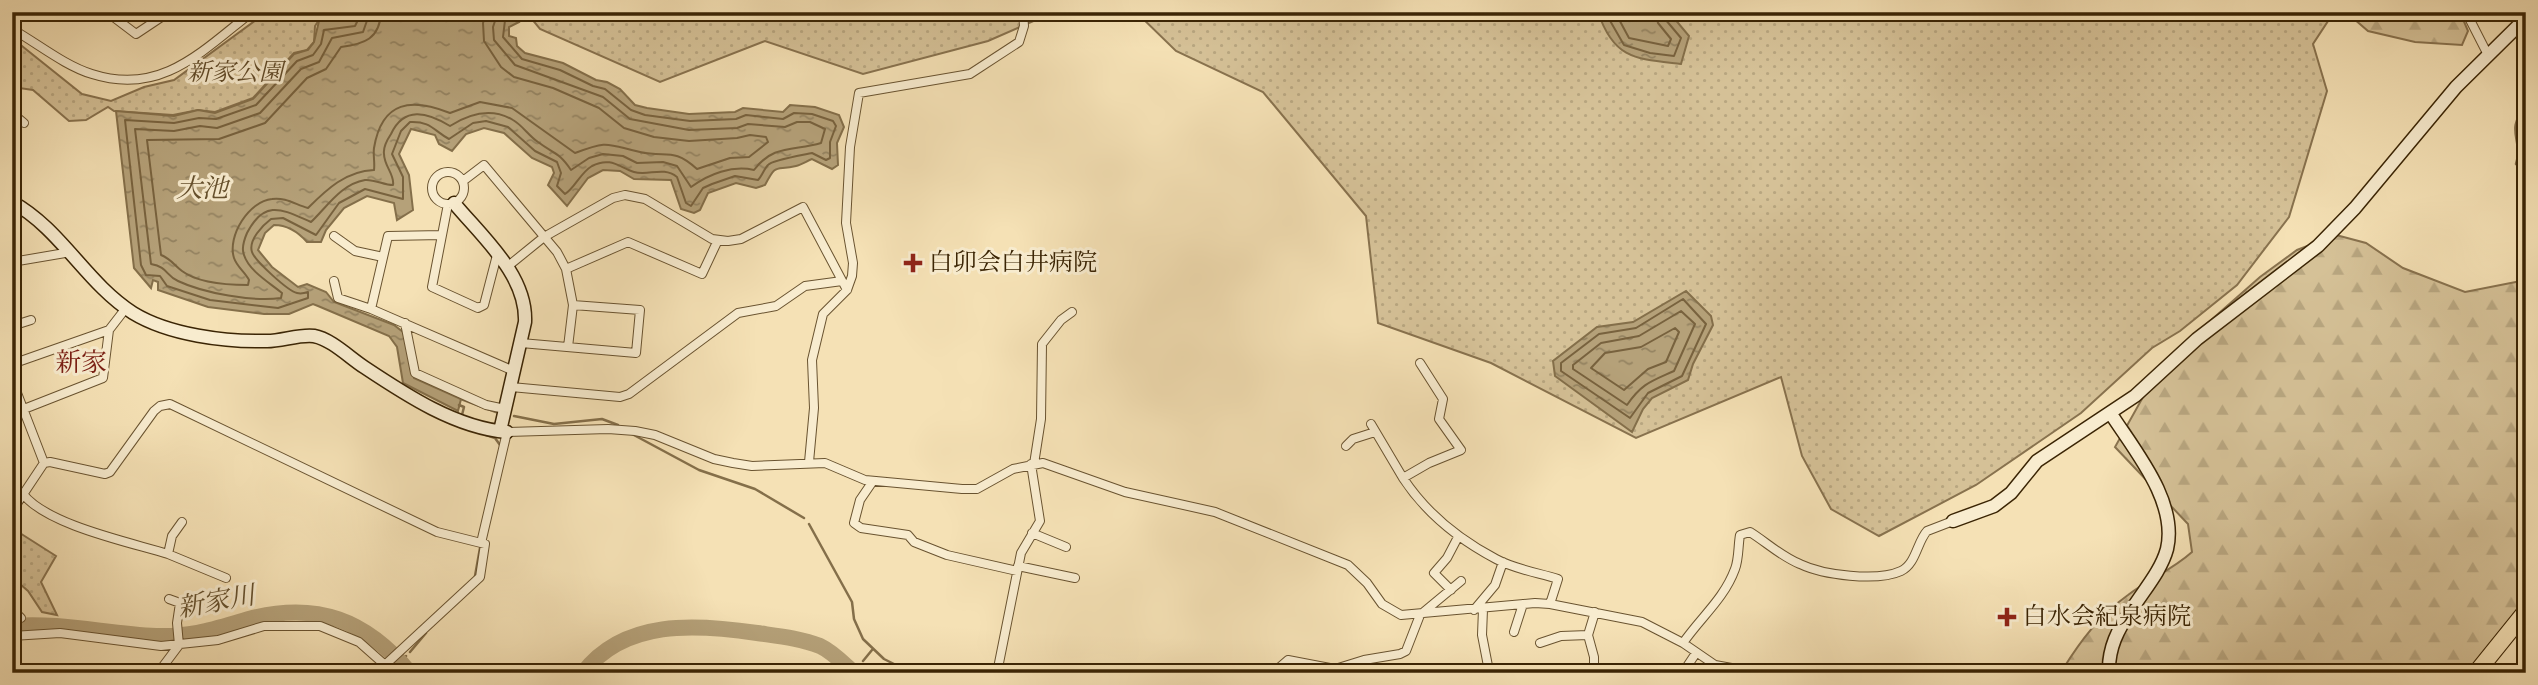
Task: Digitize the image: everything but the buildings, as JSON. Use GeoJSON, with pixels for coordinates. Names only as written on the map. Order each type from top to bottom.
{"type":"FeatureCollection","features":[{"type":"Feature","properties":{"kind":"highway"},"geometry":{"type":"LineString","coordinates":[[2476,673],[2526,611]]}},
{"type":"Feature","properties":{"kind":"highway"},"geometry":{"type":"LineString","coordinates":[[2490,673],[2526,628]]}},
{"type":"Feature","properties":{"kind":"street"},"geometry":{"type":"LineString","coordinates":[[107,12],[136,34],[169,12]]}},
{"type":"Feature","properties":{"kind":"street"},"geometry":{"type":"LineString","coordinates":[[12,29],[90,74],[131,82],[162,77],[210,46],[253,12]]}},
{"type":"Feature","properties":{"kind":"street"},"geometry":{"type":"LineString","coordinates":[[809,462],[814,408],[813,360],[823,314],[847,290],[853,263],[846,223],[847,185],[859,93],[970,74],[1019,42],[1024,26],[1023,12]]}},
{"type":"Feature","properties":{"kind":"street"},"geometry":{"type":"LineString","coordinates":[[2466,12],[2487,55]]}},
{"type":"Feature","properties":{"kind":"street"},"geometry":{"type":"LineString","coordinates":[[1683,643],[1703,615],[1716,606],[1731,580],[1737,566],[1740,535],[1744,532],[1750,532],[1799,564],[1831,574],[1869,575],[1901,571],[1909,564],[1927,531],[1994,506],[2011,493],[2037,461],[2111,414],[2197,339],[2318,246],[2355,208],[2413,136],[2487,55],[2526,18]]}},
{"type":"Feature","properties":{"kind":"street"},"geometry":{"type":"LineString","coordinates":[[12,113],[24,123]]}},
{"type":"Feature","properties":{"kind":"street"},"geometry":{"type":"LineString","coordinates":[[463,181],[484,165],[544,237],[566,269],[573,305],[568,347]]}},
{"type":"Feature","properties":{"kind":"street"},"geometry":{"type":"LineString","coordinates":[[463,181],[450,172],[440,174],[433,181],[434,196],[441,203],[451,204],[497,255],[522,289],[526,304],[521,343],[505,409],[504,432],[481,543]]}},
{"type":"Feature","properties":{"kind":"street"},"geometry":{"type":"LineString","coordinates":[[463,181],[463,195],[451,204],[432,287],[478,308],[484,304],[497,255]]}},
{"type":"Feature","properties":{"kind":"street"},"geometry":{"type":"LineString","coordinates":[[507,267],[544,237],[613,198],[635,195],[718,240],[741,239],[803,207],[847,290]]}},
{"type":"Feature","properties":{"kind":"street"},"geometry":{"type":"LineString","coordinates":[[12,202],[41,222],[126,308],[160,324],[209,335],[266,341],[316,337],[400,391],[460,419],[504,432],[624,430],[656,435],[714,459],[733,463],[752,466],[825,463],[873,481],[977,489],[1001,475],[1043,463],[1125,492],[1234,519],[1348,565],[1389,611],[1401,615],[1550,604],[1642,622],[1683,643],[1715,665],[1759,673]]}},
{"type":"Feature","properties":{"kind":"street"},"geometry":{"type":"LineString","coordinates":[[371,309],[388,236],[442,235]]}},
{"type":"Feature","properties":{"kind":"street"},"geometry":{"type":"LineString","coordinates":[[334,236],[355,251],[383,257]]}},
{"type":"Feature","properties":{"kind":"street"},"geometry":{"type":"LineString","coordinates":[[566,269],[628,242],[702,274],[718,240]]}},
{"type":"Feature","properties":{"kind":"street"},"geometry":{"type":"LineString","coordinates":[[12,262],[71,252]]}},
{"type":"Feature","properties":{"kind":"street"},"geometry":{"type":"LineString","coordinates":[[334,281],[338,298],[405,323],[514,371]]}},
{"type":"Feature","properties":{"kind":"street"},"geometry":{"type":"LineString","coordinates":[[510,387],[620,397],[629,394],[738,313],[776,306],[805,286],[842,281]]}},
{"type":"Feature","properties":{"kind":"street"},"geometry":{"type":"LineString","coordinates":[[521,343],[636,353],[639,310],[573,305]]}},
{"type":"Feature","properties":{"kind":"street"},"geometry":{"type":"LineString","coordinates":[[24,409],[103,378],[109,330],[126,308]]}},
{"type":"Feature","properties":{"kind":"street"},"geometry":{"type":"LineString","coordinates":[[997,673],[1018,568],[1032,533],[1040,521],[1033,464],[1040,435],[1042,344],[1061,320],[1072,312]]}},
{"type":"Feature","properties":{"kind":"street"},"geometry":{"type":"LineString","coordinates":[[12,326],[31,320]]}},
{"type":"Feature","properties":{"kind":"street"},"geometry":{"type":"LineString","coordinates":[[405,323],[415,373],[486,405],[505,409]]}},
{"type":"Feature","properties":{"kind":"street"},"geometry":{"type":"LineString","coordinates":[[12,364],[109,330]]}},
{"type":"Feature","properties":{"kind":"street"},"geometry":{"type":"LineString","coordinates":[[1403,478],[1429,463],[1461,450],[1439,419],[1443,399],[1420,363]]}},
{"type":"Feature","properties":{"kind":"street"},"geometry":{"type":"LineString","coordinates":[[12,380],[16,401],[24,409],[44,463]]}},
{"type":"Feature","properties":{"kind":"street"},"geometry":{"type":"LineString","coordinates":[[12,511],[44,463],[104,474],[110,472],[154,411],[160,406],[170,404],[437,532],[485,544],[480,577],[386,664]]}},
{"type":"Feature","properties":{"kind":"street"},"geometry":{"type":"LineString","coordinates":[[2109,673],[2110,650],[2119,628],[2156,574],[2167,549],[2168,528],[2165,512],[2151,476],[2111,414]]}},
{"type":"Feature","properties":{"kind":"street"},"geometry":{"type":"LineString","coordinates":[[1346,446],[1373,428],[1403,478],[1424,504],[1458,537],[1503,562],[1558,579],[1550,604]]}},
{"type":"Feature","properties":{"kind":"street"},"geometry":{"type":"LineString","coordinates":[[873,481],[860,500],[854,523],[860,528],[908,535],[932,551],[1075,578]]}},
{"type":"Feature","properties":{"kind":"street"},"geometry":{"type":"LineString","coordinates":[[23,494],[32,505],[57,518],[167,554],[226,578]]}},
{"type":"Feature","properties":{"kind":"street"},"geometry":{"type":"LineString","coordinates":[[167,554],[172,536],[182,522]]}},
{"type":"Feature","properties":{"kind":"street"},"geometry":{"type":"LineString","coordinates":[[1032,533],[1066,547]]}},
{"type":"Feature","properties":{"kind":"street"},"geometry":{"type":"LineString","coordinates":[[1451,590],[1434,573],[1458,537]]}},
{"type":"Feature","properties":{"kind":"street"},"geometry":{"type":"LineString","coordinates":[[1478,673],[1488,666],[1478,610],[1495,585],[1503,562]]}},
{"type":"Feature","properties":{"kind":"street"},"geometry":{"type":"LineString","coordinates":[[1273,673],[1288,660],[1335,668],[1406,651],[1420,615],[1461,582]]}},
{"type":"Feature","properties":{"kind":"street"},"geometry":{"type":"LineString","coordinates":[[158,673],[179,645],[177,623],[180,603],[169,599]]}},
{"type":"Feature","properties":{"kind":"street"},"geometry":{"type":"LineString","coordinates":[[1514,632],[1522,604]]}},
{"type":"Feature","properties":{"kind":"street"},"geometry":{"type":"LineString","coordinates":[[12,609],[21,618]]}},
{"type":"Feature","properties":{"kind":"street"},"geometry":{"type":"LineString","coordinates":[[1594,673],[1594,656],[1588,635],[1595,612]]}},
{"type":"Feature","properties":{"kind":"street"},"geometry":{"type":"LineString","coordinates":[[12,636],[60,634],[161,646],[218,640],[264,626],[320,626],[359,642],[394,673]]}},
{"type":"Feature","properties":{"kind":"street"},"geometry":{"type":"LineString","coordinates":[[1540,643],[1561,636],[1588,635]]}},
{"type":"Feature","properties":{"kind":"street"},"geometry":{"type":"LineString","coordinates":[[1690,673],[1686,668],[1696,653]]}},
{"type":"Feature","properties":{"kind":"green space","name":"新家公園"},"geometry":{"type":"Polygon","coordinates":[[[267,12],[369,12],[355,14],[353,19],[319,20],[315,26],[314,42],[307,50],[294,53],[253,98],[215,112],[198,110],[173,115],[114,111],[108,107],[86,120],[69,121],[33,90],[12,87],[12,38],[82,94],[111,101],[144,87],[174,80],[267,12]]]}},
{"type":"Feature","properties":{"kind":"green space"},"geometry":{"type":"Polygon","coordinates":[[[526,12],[1054,12],[988,41],[863,74],[765,41],[660,82],[540,29],[526,12]]]}},
{"type":"Feature","properties":{"kind":"green space"},"geometry":{"type":"Polygon","coordinates":[[[1136,12],[2334,12],[2313,44],[2327,91],[2289,217],[2237,285],[2180,331],[2152,348],[2081,413],[1976,485],[1879,536],[1831,509],[1802,456],[1781,377],[1636,438],[1491,363],[1378,323],[1366,216],[1263,92],[1176,51],[1136,12]]]}},
{"type":"Feature","properties":{"kind":"green space"},"geometry":{"type":"Polygon","coordinates":[[[2346,12],[2460,12],[2468,31],[2462,45],[2415,42],[2368,31],[2346,12]]]}},
{"type":"Feature","properties":{"kind":"green space"},"geometry":{"type":"Polygon","coordinates":[[[2336,235],[2366,243],[2403,268],[2465,292],[2526,280],[2526,608],[2482,673],[2065,673],[2063,669],[2077,648],[2109,611],[2136,589],[2192,552],[2188,524],[2115,447],[2143,397],[2201,329],[2260,277],[2297,250],[2336,235]]]}},
{"type":"Feature","properties":{"kind":"green space"},"geometry":{"type":"Polygon","coordinates":[[[12,528],[56,556],[41,582],[57,615],[42,612],[28,591],[12,577],[12,528]]]}},
{"type":"Feature","properties":{"kind":"water","name":"大池"},"geometry":{"type":"Polygon","coordinates":[[[512,12],[519,22],[509,27],[509,36],[516,38],[517,46],[525,53],[563,63],[596,80],[607,82],[620,89],[635,105],[647,108],[689,114],[735,112],[743,108],[783,112],[790,105],[815,107],[839,115],[844,127],[837,143],[838,165],[832,169],[812,159],[777,169],[765,185],[756,188],[736,183],[708,193],[700,210],[694,213],[681,209],[671,180],[634,179],[620,171],[603,170],[588,178],[567,206],[548,185],[554,173],[552,167],[532,158],[504,133],[484,128],[466,134],[452,151],[439,144],[435,135],[411,129],[399,154],[409,175],[413,210],[397,220],[394,203],[367,196],[344,208],[326,230],[321,242],[307,242],[292,230],[279,225],[274,225],[265,233],[258,250],[272,267],[298,287],[307,284],[326,292],[334,302],[394,325],[403,332],[414,378],[461,399],[458,411],[403,383],[397,347],[389,336],[318,306],[313,304],[289,314],[264,314],[208,307],[158,290],[158,282],[153,280],[151,288],[134,268],[116,111],[174,116],[198,110],[215,113],[253,99],[294,54],[308,50],[314,42],[319,21],[353,20],[355,14],[512,12]]]}},
{"type":"Feature","properties":{"kind":"water"},"geometry":{"type":"Polygon","coordinates":[[[1598,12],[1669,12],[1689,36],[1681,64],[1652,61],[1629,54],[1612,40],[1598,12]]]}},
{"type":"Feature","properties":{"kind":"water"},"geometry":{"type":"Polygon","coordinates":[[[1686,291],[1711,316],[1713,325],[1688,380],[1652,398],[1643,409],[1632,432],[1555,376],[1553,361],[1597,327],[1633,322],[1686,291]]]}},
{"type":"Feature","properties":{"kind":"waterway"},"geometry":{"type":"LineString","coordinates":[[2526,108],[2516,122],[2515,129],[2518,148],[2516,164],[2526,172]]}},
{"type":"Feature","properties":{"kind":"waterway"},"geometry":{"type":"LineString","coordinates":[[461,399],[496,412]]}},
{"type":"Feature","properties":{"kind":"waterway"},"geometry":{"type":"LineString","coordinates":[[459,405],[464,407],[462,415]]}},
{"type":"Feature","properties":{"kind":"waterway"},"geometry":{"type":"LineString","coordinates":[[514,416],[554,424],[602,419],[618,425]]}},
{"type":"Feature","properties":{"kind":"waterway"},"geometry":{"type":"LineString","coordinates":[[632,434],[699,470],[755,489],[804,518]]}},
{"type":"Feature","properties":{"kind":"waterway"},"geometry":{"type":"LineString","coordinates":[[486,435],[495,438],[500,445]]}},
{"type":"Feature","properties":{"kind":"waterway"},"geometry":{"type":"LineString","coordinates":[[809,524],[852,602],[854,619],[863,639],[884,659],[912,673]]}},
{"type":"Feature","properties":{"kind":"waterway"},"geometry":{"type":"LineString","coordinates":[[475,576],[480,548]]}},
{"type":"Feature","properties":{"kind":"waterway","name":"新家川"},"geometry":{"type":"LineString","coordinates":[[12,626],[66,627],[169,636],[203,632],[274,614],[318,614],[358,628],[376,640],[410,673]]}},
{"type":"Feature","properties":{"kind":"waterway","name":"新家川"},"geometry":{"type":"LineString","coordinates":[[583,673],[600,655],[619,643],[640,634],[686,627],[734,630],[805,641],[829,651],[854,673]]}},
{"type":"Feature","properties":{"kind":"waterway"},"geometry":{"type":"LineString","coordinates":[[410,652],[426,633]]}},
{"type":"Feature","properties":{"kind":"waterway"},"geometry":{"type":"LineString","coordinates":[[863,661],[872,650]]}},
{"type":"Feature","properties":{"kind":"waterway"},"geometry":{"type":"LineString","coordinates":[[400,662],[406,656]]}},
{"type":"Feature","properties":{"kind":"waterway","name":"新家川"},"geometry":{"type":"LineString","coordinates":[[853,672],[857,667]]}},
{"type":"Feature","properties":{"kind":"place","name":"白卯会白井病院"},"geometry":{"type":"Point","coordinates":[913,263]}},
{"type":"Feature","properties":{"kind":"place","name":"白水会紀泉病院"},"geometry":{"type":"Point","coordinates":[2007,617]}},
{"type":"Feature","properties":{"kind":"district","name":"新家"},"geometry":{"type":"Point","coordinates":[81,363]}}]}
